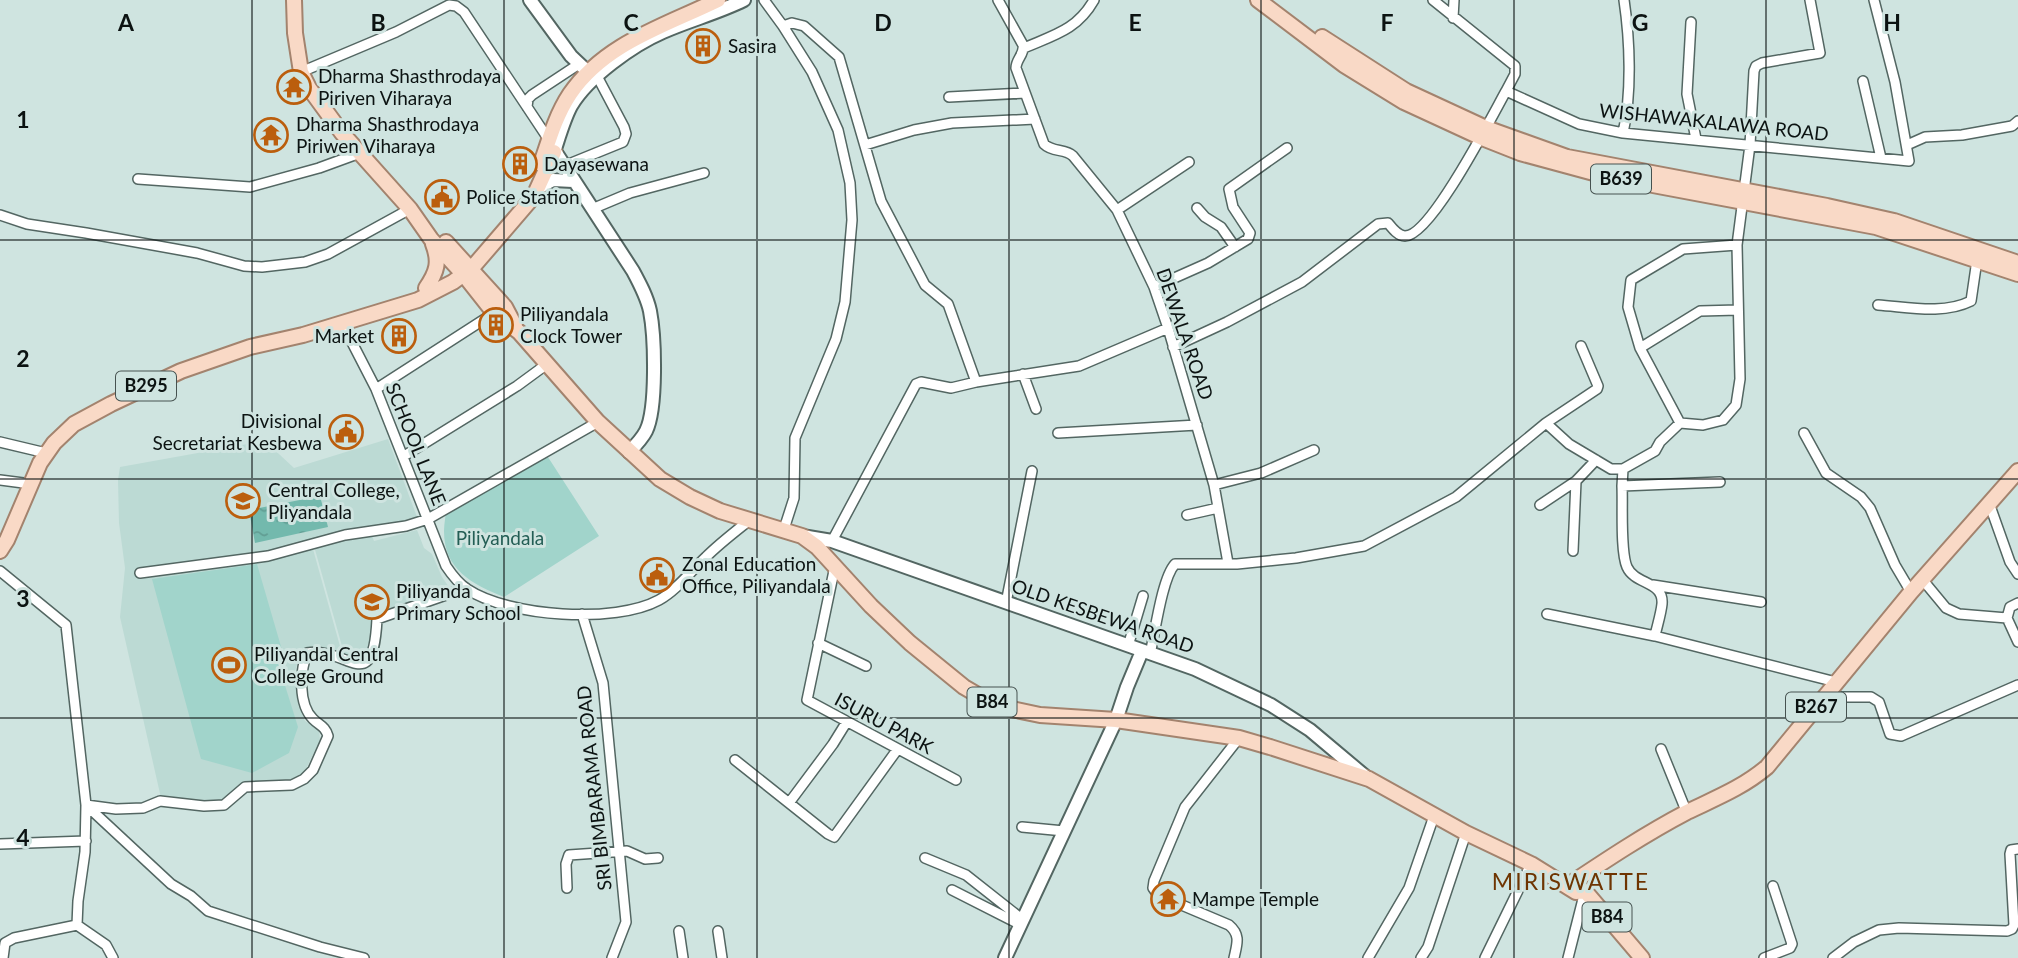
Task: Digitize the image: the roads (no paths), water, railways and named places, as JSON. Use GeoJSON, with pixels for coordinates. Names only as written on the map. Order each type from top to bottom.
{"type":"FeatureCollection","features":[{"type":"Feature","properties":{"kind":"main road","name":"B84"},"geometry":{"type":"LineString","coordinates":[[295,0],[295,33],[301,72],[309,88],[360,153],[412,211],[430,239],[505,307],[519,332]]}},
{"type":"Feature","properties":{"kind":"main road"},"geometry":{"type":"LineString","coordinates":[[465,268],[526,205],[538,188],[570,94],[588,71],[638,36],[718,0]]}},
{"type":"Feature","properties":{"kind":"main road","name":"B639"},"geometry":{"type":"LineString","coordinates":[[1258,0],[1344,65],[1404,102],[1484,133],[1567,157],[1876,227],[2018,274]]}},
{"type":"Feature","properties":{"kind":"main road","name":"B639"},"geometry":{"type":"LineString","coordinates":[[1274,0],[1329,43],[1406,91],[1484,133]]}},
{"type":"Feature","properties":{"kind":"main road"},"geometry":{"type":"LineString","coordinates":[[465,268],[530,188],[552,146]]}},
{"type":"Feature","properties":{"kind":"main road","name":"B639"},"geometry":{"type":"LineString","coordinates":[[1742,195],[1827,206],[1894,221],[2018,263]]}},
{"type":"Feature","properties":{"kind":"main road","name":"B84"},"geometry":{"type":"LineString","coordinates":[[412,211],[425,221],[465,268],[494,313],[519,332],[598,422],[660,479],[690,497],[720,510],[802,536],[817,547],[910,643],[964,687],[1002,707],[1040,715],[1116,720],[1239,738],[1369,779],[1466,833],[1531,864],[1576,892],[1586,891],[1642,958]]}},
{"type":"Feature","properties":{"kind":"main road"},"geometry":{"type":"LineString","coordinates":[[426,288],[438,266],[430,239]]}},
{"type":"Feature","properties":{"kind":"main road","name":"B295"},"geometry":{"type":"LineString","coordinates":[[365,316],[465,268]]}},
{"type":"Feature","properties":{"kind":"main road","name":"B295"},"geometry":{"type":"LineString","coordinates":[[0,551],[46,453],[74,424],[154,383],[240,351],[418,300],[465,268]]}},
{"type":"Feature","properties":{"kind":"main road","name":"B267"},"geometry":{"type":"LineString","coordinates":[[1567,886],[1615,853],[1687,813],[1736,790],[1767,767],[1922,579],[2018,471]]}},
{"type":"Feature","properties":{"kind":"street"},"geometry":{"type":"LineString","coordinates":[[530,0],[588,71],[626,134],[623,142],[612,148],[564,166]]}},
{"type":"Feature","properties":{"kind":"street"},"geometry":{"type":"LineString","coordinates":[[527,107],[532,95],[588,71],[665,31],[722,12],[744,0]]}},
{"type":"Feature","properties":{"kind":"street"},"geometry":{"type":"LineString","coordinates":[[764,0],[812,72],[838,130],[850,183],[852,220],[845,302],[836,339],[795,438],[794,498],[784,529]]}},
{"type":"Feature","properties":{"kind":"street"},"geometry":{"type":"LineString","coordinates":[[998,0],[1024,48],[1069,29],[1086,15],[1094,0]]}},
{"type":"Feature","properties":{"kind":"street"},"geometry":{"type":"LineString","coordinates":[[1173,347],[1302,282],[1378,224],[1388,223],[1406,236],[1419,230],[1454,183],[1515,74],[1515,66],[1433,0]]}},
{"type":"Feature","properties":{"kind":"street"},"geometry":{"type":"LineString","coordinates":[[1454,0],[1454,18]]}},
{"type":"Feature","properties":{"kind":"street"},"geometry":{"type":"LineString","coordinates":[[1623,132],[1627,114],[1628,24],[1624,0]]}},
{"type":"Feature","properties":{"kind":"street"},"geometry":{"type":"LineString","coordinates":[[1546,423],[1569,444],[1611,469],[1623,469],[1655,451],[1660,442],[1680,423],[1703,425],[1723,420],[1736,405],[1740,379],[1737,246],[1750,145],[1756,66],[1820,53],[1810,0]]}},
{"type":"Feature","properties":{"kind":"street"},"geometry":{"type":"LineString","coordinates":[[1874,0],[1895,82],[1907,145],[1925,137],[1962,135],[2012,126],[2018,121]]}},
{"type":"Feature","properties":{"kind":"street"},"geometry":{"type":"LineString","coordinates":[[301,72],[396,32],[449,5],[464,12],[642,288],[650,309],[653,388],[650,417],[646,431],[629,452]]}},
{"type":"Feature","properties":{"kind":"street"},"geometry":{"type":"LineString","coordinates":[[1691,22],[1687,94],[1696,139]]}},
{"type":"Feature","properties":{"kind":"street"},"geometry":{"type":"LineString","coordinates":[[783,26],[792,23],[804,26],[839,57],[881,201],[925,285],[948,304],[976,382]]}},
{"type":"Feature","properties":{"kind":"street","name":"DEWALA ROAD"},"geometry":{"type":"LineString","coordinates":[[1024,48],[1016,68],[1044,144],[1053,150],[1070,153],[1117,210],[1154,287],[1214,485],[1228,563]]}},
{"type":"Feature","properties":{"kind":"street"},"geometry":{"type":"LineString","coordinates":[[1863,81],[1881,158]]}},
{"type":"Feature","properties":{"kind":"street","name":"WISHAWAKALAWA ROAD"},"geometry":{"type":"LineString","coordinates":[[1506,91],[1579,124],[1623,132],[1909,161],[1907,145]]}},
{"type":"Feature","properties":{"kind":"street"},"geometry":{"type":"LineString","coordinates":[[949,97],[1025,93]]}},
{"type":"Feature","properties":{"kind":"street"},"geometry":{"type":"LineString","coordinates":[[865,145],[914,130],[951,123],[1035,119]]}},
{"type":"Feature","properties":{"kind":"street"},"geometry":{"type":"LineString","coordinates":[[1154,287],[1208,263],[1248,239],[1250,233],[1228,195],[1230,186],[1287,148]]}},
{"type":"Feature","properties":{"kind":"street"},"geometry":{"type":"LineString","coordinates":[[138,179],[250,187],[360,153]]}},
{"type":"Feature","properties":{"kind":"street"},"geometry":{"type":"LineString","coordinates":[[1117,210],[1189,162]]}},
{"type":"Feature","properties":{"kind":"street"},"geometry":{"type":"LineString","coordinates":[[592,209],[630,193],[704,173]]}},
{"type":"Feature","properties":{"kind":"street"},"geometry":{"type":"LineString","coordinates":[[538,188],[553,180],[573,180]]}},
{"type":"Feature","properties":{"kind":"street"},"geometry":{"type":"LineString","coordinates":[[1197,208],[1221,227],[1235,247]]}},
{"type":"Feature","properties":{"kind":"street"},"geometry":{"type":"LineString","coordinates":[[0,215],[27,225],[86,233],[197,253],[244,266],[262,267],[304,262],[328,254],[412,211]]}},
{"type":"Feature","properties":{"kind":"street"},"geometry":{"type":"LineString","coordinates":[[1680,423],[1640,348],[1628,307],[1631,280],[1683,249],[1737,246]]}},
{"type":"Feature","properties":{"kind":"street"},"geometry":{"type":"LineString","coordinates":[[1878,305],[1935,310],[1958,307],[1971,301],[1977,260]]}},
{"type":"Feature","properties":{"kind":"street"},"geometry":{"type":"LineString","coordinates":[[1640,348],[1700,311],[1738,310]]}},
{"type":"Feature","properties":{"kind":"street"},"geometry":{"type":"LineString","coordinates":[[376,389],[494,313]]}},
{"type":"Feature","properties":{"kind":"street","name":"SCHOOL LANE"},"geometry":{"type":"LineString","coordinates":[[342,323],[376,389],[446,566],[466,588],[500,605],[539,612],[582,614],[636,609],[668,594],[709,554],[751,519]]}},
{"type":"Feature","properties":{"kind":"street"},"geometry":{"type":"LineString","coordinates":[[832,541],[916,384],[921,382],[951,388],[1079,366],[1168,328]]}},
{"type":"Feature","properties":{"kind":"street"},"geometry":{"type":"LineString","coordinates":[[1005,958],[1116,720],[1127,687],[1146,653],[1171,567],[1180,564],[1296,558],[1364,546],[1456,497],[1546,423],[1598,386],[1581,346]]}},
{"type":"Feature","properties":{"kind":"street"},"geometry":{"type":"LineString","coordinates":[[404,456],[517,386],[547,364]]}},
{"type":"Feature","properties":{"kind":"street"},"geometry":{"type":"LineString","coordinates":[[1023,374],[1036,409]]}},
{"type":"Feature","properties":{"kind":"street"},"geometry":{"type":"LineString","coordinates":[[140,573],[268,556],[345,535],[406,526],[428,519],[598,422]]}},
{"type":"Feature","properties":{"kind":"street"},"geometry":{"type":"LineString","coordinates":[[1058,433],[1197,425]]}},
{"type":"Feature","properties":{"kind":"street"},"geometry":{"type":"LineString","coordinates":[[1804,433],[1826,473],[1861,497],[1870,508],[1895,565],[1911,592]]}},
{"type":"Feature","properties":{"kind":"street"},"geometry":{"type":"LineString","coordinates":[[0,442],[46,453]]}},
{"type":"Feature","properties":{"kind":"street"},"geometry":{"type":"LineString","coordinates":[[1214,485],[1261,473],[1314,450]]}},
{"type":"Feature","properties":{"kind":"street"},"geometry":{"type":"LineString","coordinates":[[1540,505],[1576,481],[1596,460]]}},
{"type":"Feature","properties":{"kind":"street"},"geometry":{"type":"LineString","coordinates":[[1623,469],[1624,556],[1628,569],[1639,580],[1761,602]]}},
{"type":"Feature","properties":{"kind":"street"},"geometry":{"type":"LineString","coordinates":[[1006,603],[1032,471]]}},
{"type":"Feature","properties":{"kind":"street"},"geometry":{"type":"LineString","coordinates":[[0,480],[31,484]]}},
{"type":"Feature","properties":{"kind":"street"},"geometry":{"type":"LineString","coordinates":[[1573,551],[1576,481]]}},
{"type":"Feature","properties":{"kind":"street"},"geometry":{"type":"LineString","coordinates":[[1622,485],[1720,482]]}},
{"type":"Feature","properties":{"kind":"street"},"geometry":{"type":"LineString","coordinates":[[1989,503],[2010,562],[2018,574]]}},
{"type":"Feature","properties":{"kind":"street"},"geometry":{"type":"LineString","coordinates":[[1187,515],[1218,508]]}},
{"type":"Feature","properties":{"kind":"street","name":"OLD KESBEWA ROAD"},"geometry":{"type":"LineString","coordinates":[[802,536],[832,541],[1195,669],[1271,705],[1310,730],[1369,779]]}},
{"type":"Feature","properties":{"kind":"street","name":"ISURU PARK"},"geometry":{"type":"LineString","coordinates":[[835,566],[807,700],[956,780]]}},
{"type":"Feature","properties":{"kind":"street"},"geometry":{"type":"LineString","coordinates":[[0,571],[66,625],[86,805],[86,841],[77,925]]}},
{"type":"Feature","properties":{"kind":"street"},"geometry":{"type":"LineString","coordinates":[[1922,579],[1946,608],[1959,614],[2007,618]]}},
{"type":"Feature","properties":{"kind":"street"},"geometry":{"type":"LineString","coordinates":[[1653,584],[1661,593],[1662,602],[1655,636]]}},
{"type":"Feature","properties":{"kind":"street"},"geometry":{"type":"LineString","coordinates":[[86,805],[116,809],[143,808],[160,801],[204,806],[224,805],[245,787],[292,785],[304,779],[313,770],[328,736],[325,727],[313,719],[308,711],[300,679],[307,653],[317,652],[358,665],[366,663],[372,655],[377,619],[466,588]]}},
{"type":"Feature","properties":{"kind":"street"},"geometry":{"type":"LineString","coordinates":[[1128,646],[1143,596]]}},
{"type":"Feature","properties":{"kind":"street"},"geometry":{"type":"LineString","coordinates":[[2018,603],[2010,607],[2007,618],[2018,642]]}},
{"type":"Feature","properties":{"kind":"street","name":"SRI BIMBARAMA ROAD"},"geometry":{"type":"LineString","coordinates":[[582,614],[603,684],[626,922],[612,958]]}},
{"type":"Feature","properties":{"kind":"street"},"geometry":{"type":"LineString","coordinates":[[1547,614],[1655,636],[1836,682]]}},
{"type":"Feature","properties":{"kind":"street"},"geometry":{"type":"LineString","coordinates":[[817,643],[866,666]]}},
{"type":"Feature","properties":{"kind":"street"},"geometry":{"type":"LineString","coordinates":[[1824,697],[1871,697],[1878,702],[1891,734],[1901,736],[2018,685]]}},
{"type":"Feature","properties":{"kind":"street"},"geometry":{"type":"LineString","coordinates":[[789,803],[846,723]]}},
{"type":"Feature","properties":{"kind":"street"},"geometry":{"type":"LineString","coordinates":[[1234,958],[1238,937],[1235,929],[1158,895],[1153,888],[1185,807],[1239,738]]}},
{"type":"Feature","properties":{"kind":"street"},"geometry":{"type":"LineString","coordinates":[[1661,749],[1687,813]]}},
{"type":"Feature","properties":{"kind":"street"},"geometry":{"type":"LineString","coordinates":[[735,760],[828,834],[836,836],[897,750]]}},
{"type":"Feature","properties":{"kind":"street"},"geometry":{"type":"LineString","coordinates":[[86,805],[171,884],[208,911],[320,947],[364,958]]}},
{"type":"Feature","properties":{"kind":"street"},"geometry":{"type":"LineString","coordinates":[[1368,958],[1409,888],[1434,816]]}},
{"type":"Feature","properties":{"kind":"street"},"geometry":{"type":"LineString","coordinates":[[1022,827],[1064,831]]}},
{"type":"Feature","properties":{"kind":"street"},"geometry":{"type":"LineString","coordinates":[[1421,958],[1428,947],[1466,833]]}},
{"type":"Feature","properties":{"kind":"street"},"geometry":{"type":"LineString","coordinates":[[0,844],[86,841]]}},
{"type":"Feature","properties":{"kind":"street"},"geometry":{"type":"LineString","coordinates":[[1833,958],[1854,942],[1880,930],[2012,929],[2014,925],[2010,854],[2011,850],[2018,849]]}},
{"type":"Feature","properties":{"kind":"street"},"geometry":{"type":"LineString","coordinates":[[567,888],[565,864],[569,855],[627,851],[645,859],[659,858]]}},
{"type":"Feature","properties":{"kind":"street"},"geometry":{"type":"LineString","coordinates":[[925,858],[965,875],[1022,922]]}},
{"type":"Feature","properties":{"kind":"street"},"geometry":{"type":"LineString","coordinates":[[1485,958],[1531,864]]}},
{"type":"Feature","properties":{"kind":"street"},"geometry":{"type":"LineString","coordinates":[[1764,958],[1790,948],[1792,944],[1773,886]]}},
{"type":"Feature","properties":{"kind":"street"},"geometry":{"type":"LineString","coordinates":[[951,890],[1022,922]]}},
{"type":"Feature","properties":{"kind":"street"},"geometry":{"type":"LineString","coordinates":[[1568,958],[1586,891]]}},
{"type":"Feature","properties":{"kind":"street"},"geometry":{"type":"LineString","coordinates":[[3,958],[5,943],[14,938],[77,925],[106,945],[113,958]]}},
{"type":"Feature","properties":{"kind":"street"},"geometry":{"type":"LineString","coordinates":[[679,930],[683,958]]}},
{"type":"Feature","properties":{"kind":"street"},"geometry":{"type":"LineString","coordinates":[[718,931],[722,958]]}},
{"type":"Feature","properties":{"kind":"water"},"geometry":{"type":"Polygon","coordinates":[[[320,496],[328,527],[255,543],[249,510],[320,496]]]}},
{"type":"Feature","properties":{"kind":"place","name":"Sasira"},"geometry":{"type":"Point","coordinates":[703,46]}},
{"type":"Feature","properties":{"kind":"place","name":"Dharma Shasthrodaya Piriven Viharaya"},"geometry":{"type":"Point","coordinates":[294,87]}},
{"type":"Feature","properties":{"kind":"place","name":"Dharma Shasthrodaya Piriwen Viharaya"},"geometry":{"type":"Point","coordinates":[271,135]}},
{"type":"Feature","properties":{"kind":"place","name":"Dayasewana"},"geometry":{"type":"Point","coordinates":[520,164]}},
{"type":"Feature","properties":{"kind":"place","name":"Police Station"},"geometry":{"type":"Point","coordinates":[442,197]}},
{"type":"Feature","properties":{"kind":"place","name":"Piliyandala Clock Tower"},"geometry":{"type":"Point","coordinates":[496,325]}},
{"type":"Feature","properties":{"kind":"place","name":"Market"},"geometry":{"type":"Point","coordinates":[399,336]}},
{"type":"Feature","properties":{"kind":"place","name":"Divisional Secretariat Kesbewa"},"geometry":{"type":"Point","coordinates":[346,432]}},
{"type":"Feature","properties":{"kind":"place","name":"Central College, Pliyandala"},"geometry":{"type":"Point","coordinates":[243,501]}},
{"type":"Feature","properties":{"kind":"place","name":"Zonal Education Office, Piliyandala"},"geometry":{"type":"Point","coordinates":[657,575]}},
{"type":"Feature","properties":{"kind":"place","name":"Piliyanda Primary School"},"geometry":{"type":"Point","coordinates":[372,602]}},
{"type":"Feature","properties":{"kind":"place","name":"Piliyandal Central College Ground"},"geometry":{"type":"Point","coordinates":[229,665]}},
{"type":"Feature","properties":{"kind":"place","name":"Mampe Temple"},"geometry":{"type":"Point","coordinates":[1168,899]}},
{"type":"Feature","properties":{"kind":"district","name":"MIRISWATTE"},"geometry":{"type":"Point","coordinates":[1571,882]}},
{"type":"Feature","properties":{"kind":"park label","name":"Piliyandala"},"geometry":{"type":"Point","coordinates":[500,538]}}]}
